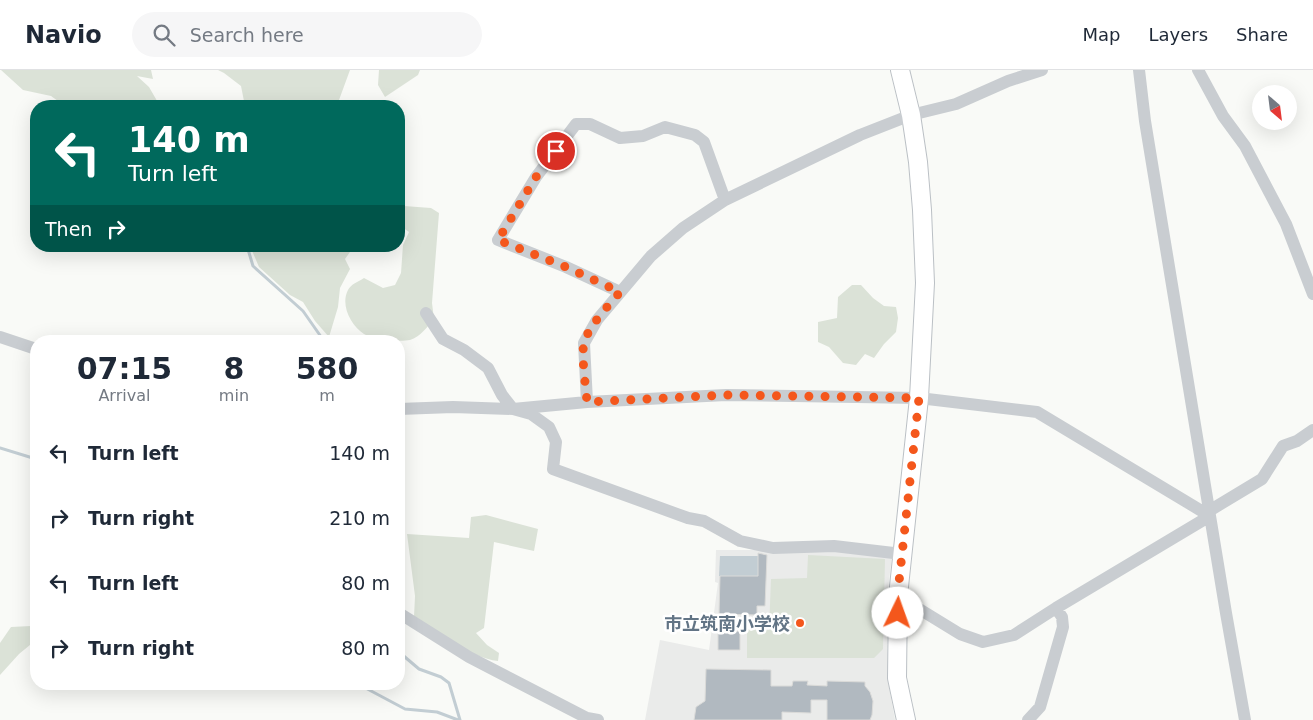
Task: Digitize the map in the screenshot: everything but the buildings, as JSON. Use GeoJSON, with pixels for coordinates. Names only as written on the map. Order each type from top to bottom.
{"type":"FeatureCollection","features":[{"type":"Feature","properties":{"kind":"street"},"geometry":{"type":"LineString","coordinates":[[900,70],[911,115],[918,162],[924,274],[919,398],[898,596],[897,678],[906,720]]}},
{"type":"Feature","properties":{"kind":"street"},"geometry":{"type":"LineString","coordinates":[[587,402],[584,343],[597,320],[620,292],[651,256],[683,228],[725,200],[860,135],[911,115],[956,104],[1008,81],[1042,70]]}},
{"type":"Feature","properties":{"kind":"street"},"geometry":{"type":"LineString","coordinates":[[1139,70],[1145,121],[1209,514],[1245,720]]}},
{"type":"Feature","properties":{"kind":"street"},"geometry":{"type":"LineString","coordinates":[[1198,70],[1223,116],[1245,146],[1286,224],[1313,294]]}},
{"type":"Feature","properties":{"kind":"street"},"geometry":{"type":"LineString","coordinates":[[620,292],[566,267],[498,240],[536,177],[576,124],[590,124],[620,138],[643,136],[665,127],[695,135],[704,142],[725,200]]}},
{"type":"Feature","properties":{"kind":"street"},"geometry":{"type":"LineString","coordinates":[[426,313],[442,339],[464,350],[488,368],[502,395],[513,409],[531,414],[549,427],[556,442],[553,469],[688,518],[704,521],[740,541],[773,548],[834,546],[902,554]]}},
{"type":"Feature","properties":{"kind":"street"},"geometry":{"type":"LineString","coordinates":[[0,337],[30,347]]}},
{"type":"Feature","properties":{"kind":"street"},"geometry":{"type":"LineString","coordinates":[[405,409],[453,407],[513,409],[587,402],[726,395],[919,398],[1037,412],[1209,514]]}},
{"type":"Feature","properties":{"kind":"street"},"geometry":{"type":"LineString","coordinates":[[898,596],[960,634],[983,642],[1014,635],[1262,479],[1283,446],[1296,441],[1313,430]]}},
{"type":"Feature","properties":{"kind":"street"},"geometry":{"type":"LineString","coordinates":[[1028,720],[1040,707],[1063,627],[1062,617],[1056,608]]}},
{"type":"Feature","properties":{"kind":"street"},"geometry":{"type":"LineString","coordinates":[[405,617],[469,657],[588,718],[598,720]]}},
{"type":"Feature","properties":{"kind":"shaded area"},"geometry":{"type":"Polygon","coordinates":[[[1,70],[151,70],[153,79],[137,76],[149,87],[157,100],[57,100],[51,96],[23,90],[1,70]]]}},
{"type":"Feature","properties":{"kind":"shaded area"},"geometry":{"type":"Polygon","coordinates":[[[218,70],[350,70],[339,100],[244,100],[241,86],[218,70]]]}},
{"type":"Feature","properties":{"kind":"shaded area"},"geometry":{"type":"Polygon","coordinates":[[[379,70],[420,70],[418,75],[385,97],[378,85],[379,70]]]}},
{"type":"Feature","properties":{"kind":"shaded area"},"geometry":{"type":"Polygon","coordinates":[[[405,206],[431,208],[439,213],[432,303],[434,319],[414,339],[406,341],[405,335],[366,335],[355,326],[348,315],[345,302],[348,290],[364,278],[383,288],[395,285],[401,273],[402,252],[405,252],[405,241],[409,232],[405,229],[405,206]]]}},
{"type":"Feature","properties":{"kind":"shaded area"},"geometry":{"type":"Polygon","coordinates":[[[253,252],[350,252],[345,259],[350,269],[340,288],[338,307],[330,335],[327,335],[315,321],[303,302],[290,295],[259,267],[253,252]]]}},
{"type":"Feature","properties":{"kind":"shaded area"},"geometry":{"type":"Polygon","coordinates":[[[852,285],[861,285],[873,298],[884,306],[896,307],[898,318],[896,332],[874,358],[865,354],[856,365],[843,363],[829,347],[818,342],[818,322],[837,318],[838,297],[852,285]]]}},
{"type":"Feature","properties":{"kind":"shaded area"},"geometry":{"type":"Polygon","coordinates":[[[486,515],[538,529],[534,551],[494,542],[484,628],[476,633],[487,645],[499,653],[498,661],[487,659],[465,650],[414,617],[415,596],[407,534],[469,538],[471,517],[486,515]]]}},
{"type":"Feature","properties":{"kind":"shaded area","name":"市立筑南小学校"},"geometry":{"type":"Polygon","coordinates":[[[716,550],[848,550],[892,556],[886,606],[888,681],[895,720],[645,720],[660,640],[709,650],[718,583],[715,582],[716,550]]]}},
{"type":"Feature","properties":{"kind":"shaded area"},"geometry":{"type":"Polygon","coordinates":[[[808,555],[885,559],[883,649],[874,658],[747,658],[747,629],[769,630],[771,579],[807,578],[808,555]]]}},
{"type":"Feature","properties":{"kind":"shaded area"},"geometry":{"type":"Polygon","coordinates":[[[720,556],[758,556],[758,576],[719,576],[720,556]]]}},
{"type":"Feature","properties":{"kind":"shaded area"},"geometry":{"type":"Polygon","coordinates":[[[30,626],[30,645],[0,675],[0,643],[11,627],[30,626]]]}},
{"type":"Feature","properties":{"kind":"waterway"},"geometry":{"type":"LineString","coordinates":[[249,252],[253,266],[303,311],[320,335]]}},
{"type":"Feature","properties":{"kind":"waterway"},"geometry":{"type":"LineString","coordinates":[[0,448],[30,457]]}},
{"type":"Feature","properties":{"kind":"waterway"},"geometry":{"type":"LineString","coordinates":[[405,657],[419,669],[441,677],[449,683],[460,720]]}},
{"type":"Feature","properties":{"kind":"waterway"},"geometry":{"type":"LineString","coordinates":[[369,690],[405,709],[437,712],[458,720]]}},
{"type":"Feature","properties":{"kind":"place","name":"市立筑南小学校"},"geometry":{"type":"Point","coordinates":[800,623]}},
{"type":"Feature","properties":{"kind":"route"},"geometry":{"type":"LineString","coordinates":[[556,151],[536,177],[498,240],[566,267],[620,292],[597,320],[584,343],[587,402],[726,395],[919,398],[899,582],[898,613]]}}]}
